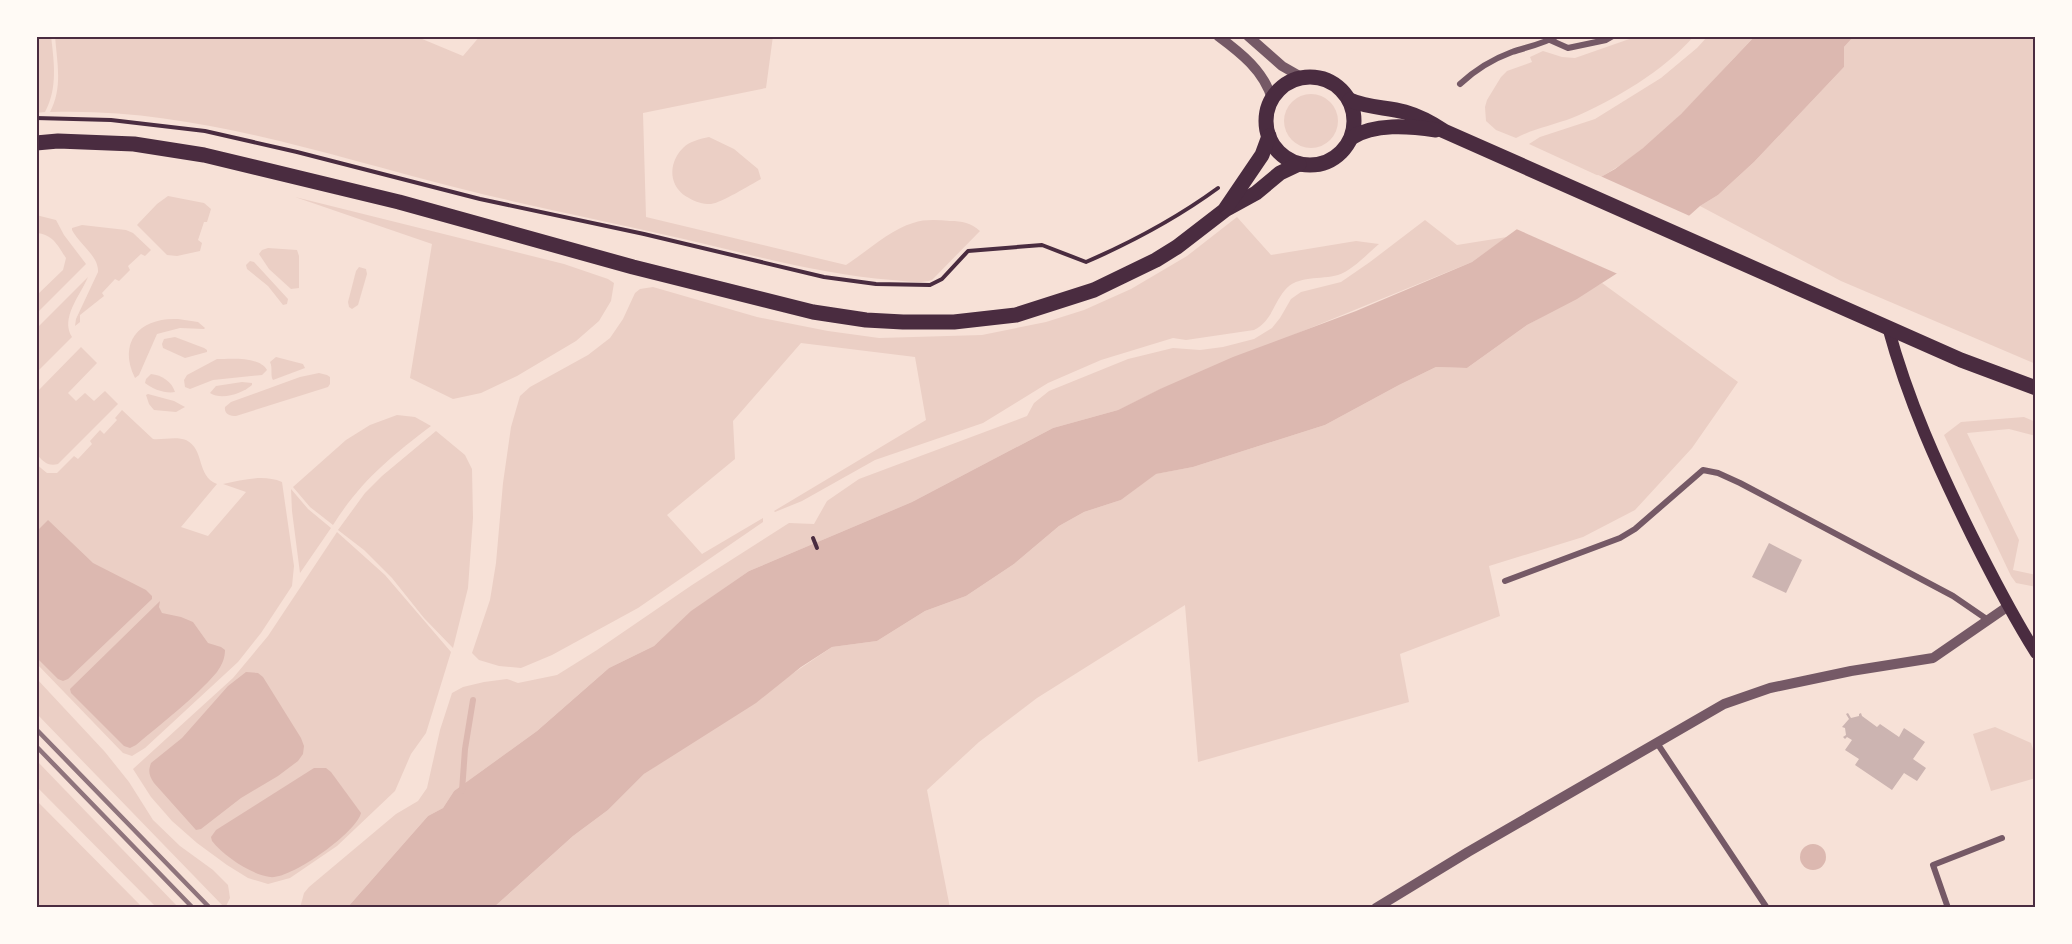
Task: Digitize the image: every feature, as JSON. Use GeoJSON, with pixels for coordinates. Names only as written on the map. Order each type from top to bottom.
{"type":"FeatureCollection","features":[{"type":"Feature","properties":{"kind":"main road"},"geometry":{"type":"LineString","coordinates":[[36,143],[58,141],[134,144],[204,155],[410,205],[633,267],[813,312],[866,320],[903,322],[954,322],[1016,315],[1094,290],[1156,260],[1192,237],[1225,210],[1256,193],[1280,173],[1299,164],[1323,163],[1336,157],[1351,138],[1354,119],[1350,100],[1342,90],[1322,78],[1303,78],[1285,85],[1272,99],[1266,122],[1269,136],[1282,154],[1299,164]]}},
{"type":"Feature","properties":{"kind":"main road"},"geometry":{"type":"LineString","coordinates":[[1350,100],[1366,107],[1406,112],[1426,120],[1444,131],[1961,360],[2036,388]]}},
{"type":"Feature","properties":{"kind":"main road"},"geometry":{"type":"LineString","coordinates":[[1351,138],[1362,131],[1387,128],[1444,131]]}},
{"type":"Feature","properties":{"kind":"main road"},"geometry":{"type":"LineString","coordinates":[[1225,210],[1262,155],[1269,136]]}},
{"type":"Feature","properties":{"kind":"main road"},"geometry":{"type":"LineString","coordinates":[[1888,327],[1927,442],[2007,607],[2032,639],[2036,652]]}},
{"type":"Feature","properties":{"kind":"street"},"geometry":{"type":"LineString","coordinates":[[1218,36],[1237,50],[1256,69],[1272,99]]}},
{"type":"Feature","properties":{"kind":"street"},"geometry":{"type":"LineString","coordinates":[[1248,36],[1282,66],[1303,78]]}},
{"type":"Feature","properties":{"kind":"street"},"geometry":{"type":"LineString","coordinates":[[1460,84],[1474,71],[1509,54],[1557,36]]}},
{"type":"Feature","properties":{"kind":"street"},"geometry":{"type":"LineString","coordinates":[[1550,40],[1568,48],[1606,40],[1613,36]]}},
{"type":"Feature","properties":{"kind":"street"},"geometry":{"type":"LineString","coordinates":[[1505,581],[1620,538],[1635,529],[1702,470],[1718,473],[1740,483],[1953,597],[1988,620]]}},
{"type":"Feature","properties":{"kind":"street"},"geometry":{"type":"LineString","coordinates":[[1376,908],[1724,704],[1770,688],[1851,671],[1933,658],[2007,607]]}},
{"type":"Feature","properties":{"kind":"street"},"geometry":{"type":"LineString","coordinates":[[1657,743],[1767,908]]}},
{"type":"Feature","properties":{"kind":"street"},"geometry":{"type":"LineString","coordinates":[[1948,908],[1933,865],[2002,838]]}},
{"type":"Feature","properties":{"kind":"path"},"geometry":{"type":"LineString","coordinates":[[36,118],[111,120],[205,131],[480,199],[644,234],[824,277],[876,284],[930,285],[942,279],[968,251],[1042,244],[1086,262],[1120,247],[1200,201],[1221,186]]}},
{"type":"Feature","properties":{"kind":"path"},"geometry":{"type":"LineString","coordinates":[[813,538],[817,548]]}},
{"type":"Feature","properties":{"kind":"shaded area"},"geometry":{"type":"Polygon","coordinates":[[[36,36],[51,36],[54,75],[52,94],[45,112],[36,113],[36,36]]]}},
{"type":"Feature","properties":{"kind":"shaded area"},"geometry":{"type":"Polygon","coordinates":[[[55,36],[415,36],[463,56],[480,36],[773,36],[766,88],[643,113],[646,217],[846,265],[887,235],[918,222],[958,221],[970,224],[980,231],[932,280],[912,282],[868,278],[798,266],[520,203],[256,135],[154,117],[102,112],[50,112],[58,84],[55,36]]]}},
{"type":"Feature","properties":{"kind":"shaded area"},"geometry":{"type":"Polygon","coordinates":[[[1638,36],[1694,36],[1668,61],[1637,83],[1604,103],[1572,118],[1516,138],[1496,130],[1486,121],[1487,100],[1501,77],[1507,71],[1532,62],[1530,57],[1543,51],[1562,57],[1575,58],[1638,36]]]}},
{"type":"Feature","properties":{"kind":"shaded area"},"geometry":{"type":"Polygon","coordinates":[[[1708,36],[1755,36],[1664,130],[1644,148],[1601,177],[1529,144],[1540,137],[1595,119],[1661,78],[1708,36]]]}},
{"type":"Feature","properties":{"kind":"shaded area"},"geometry":{"type":"Polygon","coordinates":[[[1755,36],[1854,36],[1844,47],[1844,67],[1754,162],[1718,195],[1700,206],[1644,256],[1577,299],[1527,325],[1467,368],[1436,367],[1325,425],[1193,467],[1156,474],[1121,500],[1084,512],[1059,526],[1014,564],[966,596],[925,611],[877,641],[832,647],[801,667],[756,703],[644,774],[608,810],[573,836],[493,908],[347,908],[428,816],[443,808],[454,791],[537,731],[609,668],[654,646],[691,611],[749,571],[912,502],[1053,428],[1118,410],[1233,357],[1356,311],[1472,262],[1546,208],[1615,169],[1643,148],[1681,114],[1755,36]]]}},
{"type":"Feature","properties":{"kind":"shaded area"},"geometry":{"type":"Polygon","coordinates":[[[1854,36],[2036,36],[2036,364],[1841,281],[1700,206],[1718,195],[1754,162],[1844,67],[1844,47],[1854,36]]]}},
{"type":"Feature","properties":{"kind":"shaded area"},"geometry":{"type":"Polygon","coordinates":[[[1306,94],[1316,94],[1326,98],[1334,106],[1338,121],[1334,136],[1326,144],[1316,148],[1306,148],[1296,144],[1288,136],[1284,126],[1284,116],[1288,106],[1296,98],[1306,94]]]}},
{"type":"Feature","properties":{"kind":"shaded area"},"geometry":{"type":"Polygon","coordinates":[[[709,137],[734,149],[758,169],[761,179],[716,203],[705,204],[682,194],[672,175],[674,161],[683,148],[692,142],[709,137]]]}},
{"type":"Feature","properties":{"kind":"shaded area"},"geometry":{"type":"Polygon","coordinates":[[[168,196],[204,203],[211,209],[198,240],[202,243],[200,251],[177,256],[167,255],[137,225],[168,196]]]}},
{"type":"Feature","properties":{"kind":"shaded area"},"geometry":{"type":"Polygon","coordinates":[[[295,197],[564,264],[614,283],[611,301],[599,321],[576,341],[517,376],[481,393],[453,399],[410,378],[432,244],[295,197]]]}},
{"type":"Feature","properties":{"kind":"shaded area"},"geometry":{"type":"Polygon","coordinates":[[[36,215],[56,220],[64,235],[86,264],[36,314],[36,296],[63,270],[66,258],[51,238],[36,233],[36,215]]]}},
{"type":"Feature","properties":{"kind":"shaded area"},"geometry":{"type":"Polygon","coordinates":[[[1237,217],[1271,255],[1356,241],[1379,244],[1344,273],[1303,280],[1290,285],[1281,295],[1265,322],[1254,330],[1186,340],[1173,338],[1101,360],[1048,383],[983,423],[875,460],[802,501],[775,512],[926,420],[915,357],[801,343],[733,421],[735,459],[667,515],[702,554],[763,518],[763,522],[638,608],[552,655],[521,668],[499,666],[479,660],[472,653],[490,600],[511,427],[520,396],[530,387],[588,355],[610,338],[623,319],[635,293],[640,289],[653,287],[757,317],[879,338],[982,335],[1046,322],[1084,310],[1131,289],[1187,256],[1237,217]]]}},
{"type":"Feature","properties":{"kind":"shaded area"},"geometry":{"type":"Polygon","coordinates":[[[1425,220],[1457,245],[1507,237],[1472,262],[1161,389],[1118,410],[1053,428],[912,502],[749,571],[692,611],[654,646],[609,668],[537,731],[454,791],[443,808],[428,816],[347,908],[300,908],[304,893],[309,887],[396,814],[418,801],[427,788],[440,730],[452,693],[463,687],[484,682],[507,679],[518,683],[557,675],[789,523],[814,524],[827,501],[859,479],[1027,416],[1034,403],[1049,391],[1128,359],[1173,348],[1200,350],[1254,339],[1272,328],[1291,299],[1301,292],[1341,282],[1425,220]]]}},
{"type":"Feature","properties":{"kind":"shaded area"},"geometry":{"type":"Polygon","coordinates":[[[82,225],[126,230],[133,233],[151,250],[145,256],[141,254],[128,266],[130,270],[119,281],[115,279],[102,293],[104,296],[80,315],[80,322],[75,326],[76,319],[98,272],[92,255],[72,230],[82,225]]]}},
{"type":"Feature","properties":{"kind":"shaded area"},"geometry":{"type":"Polygon","coordinates":[[[268,248],[297,250],[299,288],[291,289],[269,269],[259,254],[268,248]]]}},
{"type":"Feature","properties":{"kind":"shaded area"},"geometry":{"type":"Polygon","coordinates":[[[250,261],[254,262],[288,299],[287,304],[283,305],[268,286],[247,269],[246,265],[250,261]]]}},
{"type":"Feature","properties":{"kind":"shaded area"},"geometry":{"type":"Polygon","coordinates":[[[359,267],[366,269],[367,274],[358,305],[352,309],[348,302],[359,267]]]}},
{"type":"Feature","properties":{"kind":"shaded area"},"geometry":{"type":"Polygon","coordinates":[[[88,277],[72,307],[68,322],[72,337],[36,373],[36,329],[88,277]]]}},
{"type":"Feature","properties":{"kind":"shaded area"},"geometry":{"type":"Polygon","coordinates":[[[1602,283],[1738,382],[1692,448],[1635,510],[1583,537],[1489,566],[1500,616],[1400,654],[1409,702],[1198,762],[1185,605],[1037,698],[979,742],[927,790],[950,908],[493,908],[573,836],[608,810],[644,774],[832,647],[877,641],[925,611],[966,596],[1014,564],[1059,526],[1084,512],[1121,500],[1155,474],[1193,467],[1325,425],[1436,367],[1467,368],[1527,325],[1602,283]]]}},
{"type":"Feature","properties":{"kind":"shaded area"},"geometry":{"type":"Polygon","coordinates":[[[178,319],[198,322],[205,328],[180,328],[157,334],[139,375],[135,378],[130,365],[129,353],[136,334],[153,322],[178,319]]]}},
{"type":"Feature","properties":{"kind":"shaded area"},"geometry":{"type":"Polygon","coordinates":[[[175,337],[204,348],[207,352],[185,358],[163,348],[164,339],[175,337]]]}},
{"type":"Feature","properties":{"kind":"shaded area"},"geometry":{"type":"Polygon","coordinates":[[[81,347],[97,363],[68,393],[76,401],[85,393],[94,401],[105,391],[118,404],[58,464],[48,464],[36,454],[36,393],[81,347]]]}},
{"type":"Feature","properties":{"kind":"shaded area"},"geometry":{"type":"Polygon","coordinates":[[[276,357],[303,364],[305,368],[273,380],[270,362],[276,357]]]}},
{"type":"Feature","properties":{"kind":"shaded area"},"geometry":{"type":"Polygon","coordinates":[[[217,359],[251,360],[258,362],[267,370],[262,375],[213,380],[190,389],[185,387],[184,380],[187,375],[217,359]]]}},
{"type":"Feature","properties":{"kind":"shaded area"},"geometry":{"type":"Polygon","coordinates":[[[319,373],[330,377],[328,387],[236,416],[225,411],[225,407],[231,402],[300,377],[319,373]]]}},
{"type":"Feature","properties":{"kind":"shaded area"},"geometry":{"type":"Polygon","coordinates":[[[151,374],[166,380],[175,392],[159,390],[145,383],[151,374]]]}},
{"type":"Feature","properties":{"kind":"shaded area"},"geometry":{"type":"Polygon","coordinates":[[[242,382],[252,383],[252,385],[232,395],[220,396],[210,393],[216,386],[242,382]]]}},
{"type":"Feature","properties":{"kind":"shaded area"},"geometry":{"type":"Polygon","coordinates":[[[146,395],[174,401],[185,407],[176,412],[154,410],[149,404],[146,395]]]}},
{"type":"Feature","properties":{"kind":"shaded area"},"geometry":{"type":"Polygon","coordinates":[[[122,410],[153,439],[178,438],[192,444],[206,475],[217,484],[181,527],[208,536],[246,492],[223,484],[260,478],[282,482],[294,566],[292,586],[261,633],[238,662],[145,748],[132,756],[123,753],[36,663],[36,464],[47,473],[57,473],[74,456],[78,459],[92,444],[90,441],[100,430],[104,434],[117,420],[115,418],[122,410]]]}},
{"type":"Feature","properties":{"kind":"shaded area"},"geometry":{"type":"Polygon","coordinates":[[[397,415],[415,417],[431,426],[402,448],[365,483],[333,525],[310,507],[293,487],[346,440],[370,425],[397,415]]]}},
{"type":"Feature","properties":{"kind":"shaded area"},"geometry":{"type":"Polygon","coordinates":[[[2024,417],[2036,422],[2036,436],[2009,429],[1967,433],[2019,540],[2013,570],[2036,575],[2036,587],[2016,583],[2011,576],[1944,435],[1961,422],[2024,417]]]}},
{"type":"Feature","properties":{"kind":"shaded area"},"geometry":{"type":"Polygon","coordinates":[[[436,431],[465,455],[472,469],[473,518],[468,588],[453,648],[424,618],[392,578],[364,550],[338,530],[365,493],[436,431]]]}},
{"type":"Feature","properties":{"kind":"shaded area"},"geometry":{"type":"Polygon","coordinates":[[[291,489],[308,509],[331,528],[300,573],[292,511],[291,489]]]}},
{"type":"Feature","properties":{"kind":"shaded area"},"geometry":{"type":"Polygon","coordinates":[[[48,520],[93,563],[146,590],[152,596],[152,599],[68,679],[63,681],[58,679],[36,657],[36,532],[48,520]]]}},
{"type":"Feature","properties":{"kind":"shaded area"},"geometry":{"type":"Polygon","coordinates":[[[337,532],[385,575],[451,652],[426,733],[411,754],[395,791],[337,846],[290,878],[268,884],[248,878],[197,843],[172,821],[151,797],[133,769],[233,678],[268,636],[337,532]]]}},
{"type":"Feature","properties":{"kind":"shaded area"},"geometry":{"type":"Polygon","coordinates":[[[160,601],[159,607],[162,613],[193,622],[208,643],[225,650],[224,656],[217,672],[199,691],[130,748],[124,746],[71,693],[70,689],[160,601]]]}},
{"type":"Feature","properties":{"kind":"shaded area"},"geometry":{"type":"Polygon","coordinates":[[[246,672],[258,673],[263,677],[301,738],[304,746],[303,754],[298,761],[278,776],[241,798],[201,829],[196,830],[154,783],[150,766],[182,738],[228,686],[246,672]]]}},
{"type":"Feature","properties":{"kind":"shaded area"},"geometry":{"type":"Polygon","coordinates":[[[36,678],[105,752],[129,782],[153,820],[180,846],[213,870],[228,885],[230,898],[225,908],[36,713],[36,678]]]}},
{"type":"Feature","properties":{"kind":"shaded area"},"geometry":{"type":"Polygon","coordinates":[[[1995,727],[2031,743],[2036,759],[2036,778],[1991,791],[1973,734],[1995,727]]]}},
{"type":"Feature","properties":{"kind":"shaded area"},"geometry":{"type":"Polygon","coordinates":[[[36,760],[179,908],[157,908],[36,786],[36,760]]]}},
{"type":"Feature","properties":{"kind":"shaded area"},"geometry":{"type":"Polygon","coordinates":[[[314,768],[326,768],[331,772],[361,813],[348,831],[322,853],[292,871],[270,877],[238,864],[212,841],[211,837],[216,830],[314,768]]]}},
{"type":"Feature","properties":{"kind":"shaded area"},"geometry":{"type":"Polygon","coordinates":[[[36,800],[143,908],[36,908],[36,800]]]}},
{"type":"Feature","properties":{"kind":"shaded area"},"geometry":{"type":"Polygon","coordinates":[[[1813,844],[1822,848],[1826,857],[1822,866],[1813,870],[1804,866],[1800,857],[1804,848],[1813,844]]]}},
{"type":"Feature","properties":{"kind":"pier"},"geometry":{"type":"Polygon","coordinates":[[[1598,175],[1692,217],[1646,258],[1620,275],[1514,228],[1545,205],[1598,175]]]}},
{"type":"Feature","properties":{"kind":"building"},"geometry":{"type":"Polygon","coordinates":[[[1769,543],[1802,560],[1786,593],[1752,577],[1769,543]]]}},
{"type":"Feature","properties":{"kind":"building"},"geometry":{"type":"Polygon","coordinates":[[[1848,713],[1851,718],[1861,713],[1877,727],[1880,724],[1899,737],[1904,728],[1925,742],[1913,759],[1926,768],[1917,781],[1904,773],[1892,790],[1855,765],[1859,759],[1845,750],[1852,740],[1843,737],[1846,735],[1845,728],[1842,727],[1849,719],[1846,714],[1848,713]]]}},
{"type":"Feature","properties":{"kind":"waterway"},"geometry":{"type":"LineString","coordinates":[[462,791],[465,749],[473,700]]}},
{"type":"Feature","properties":{"kind":"railway"},"geometry":{"type":"LineString","coordinates":[[36,729],[210,908]]}},
{"type":"Feature","properties":{"kind":"railway"},"geometry":{"type":"LineString","coordinates":[[36,746],[193,908]]}}]}
